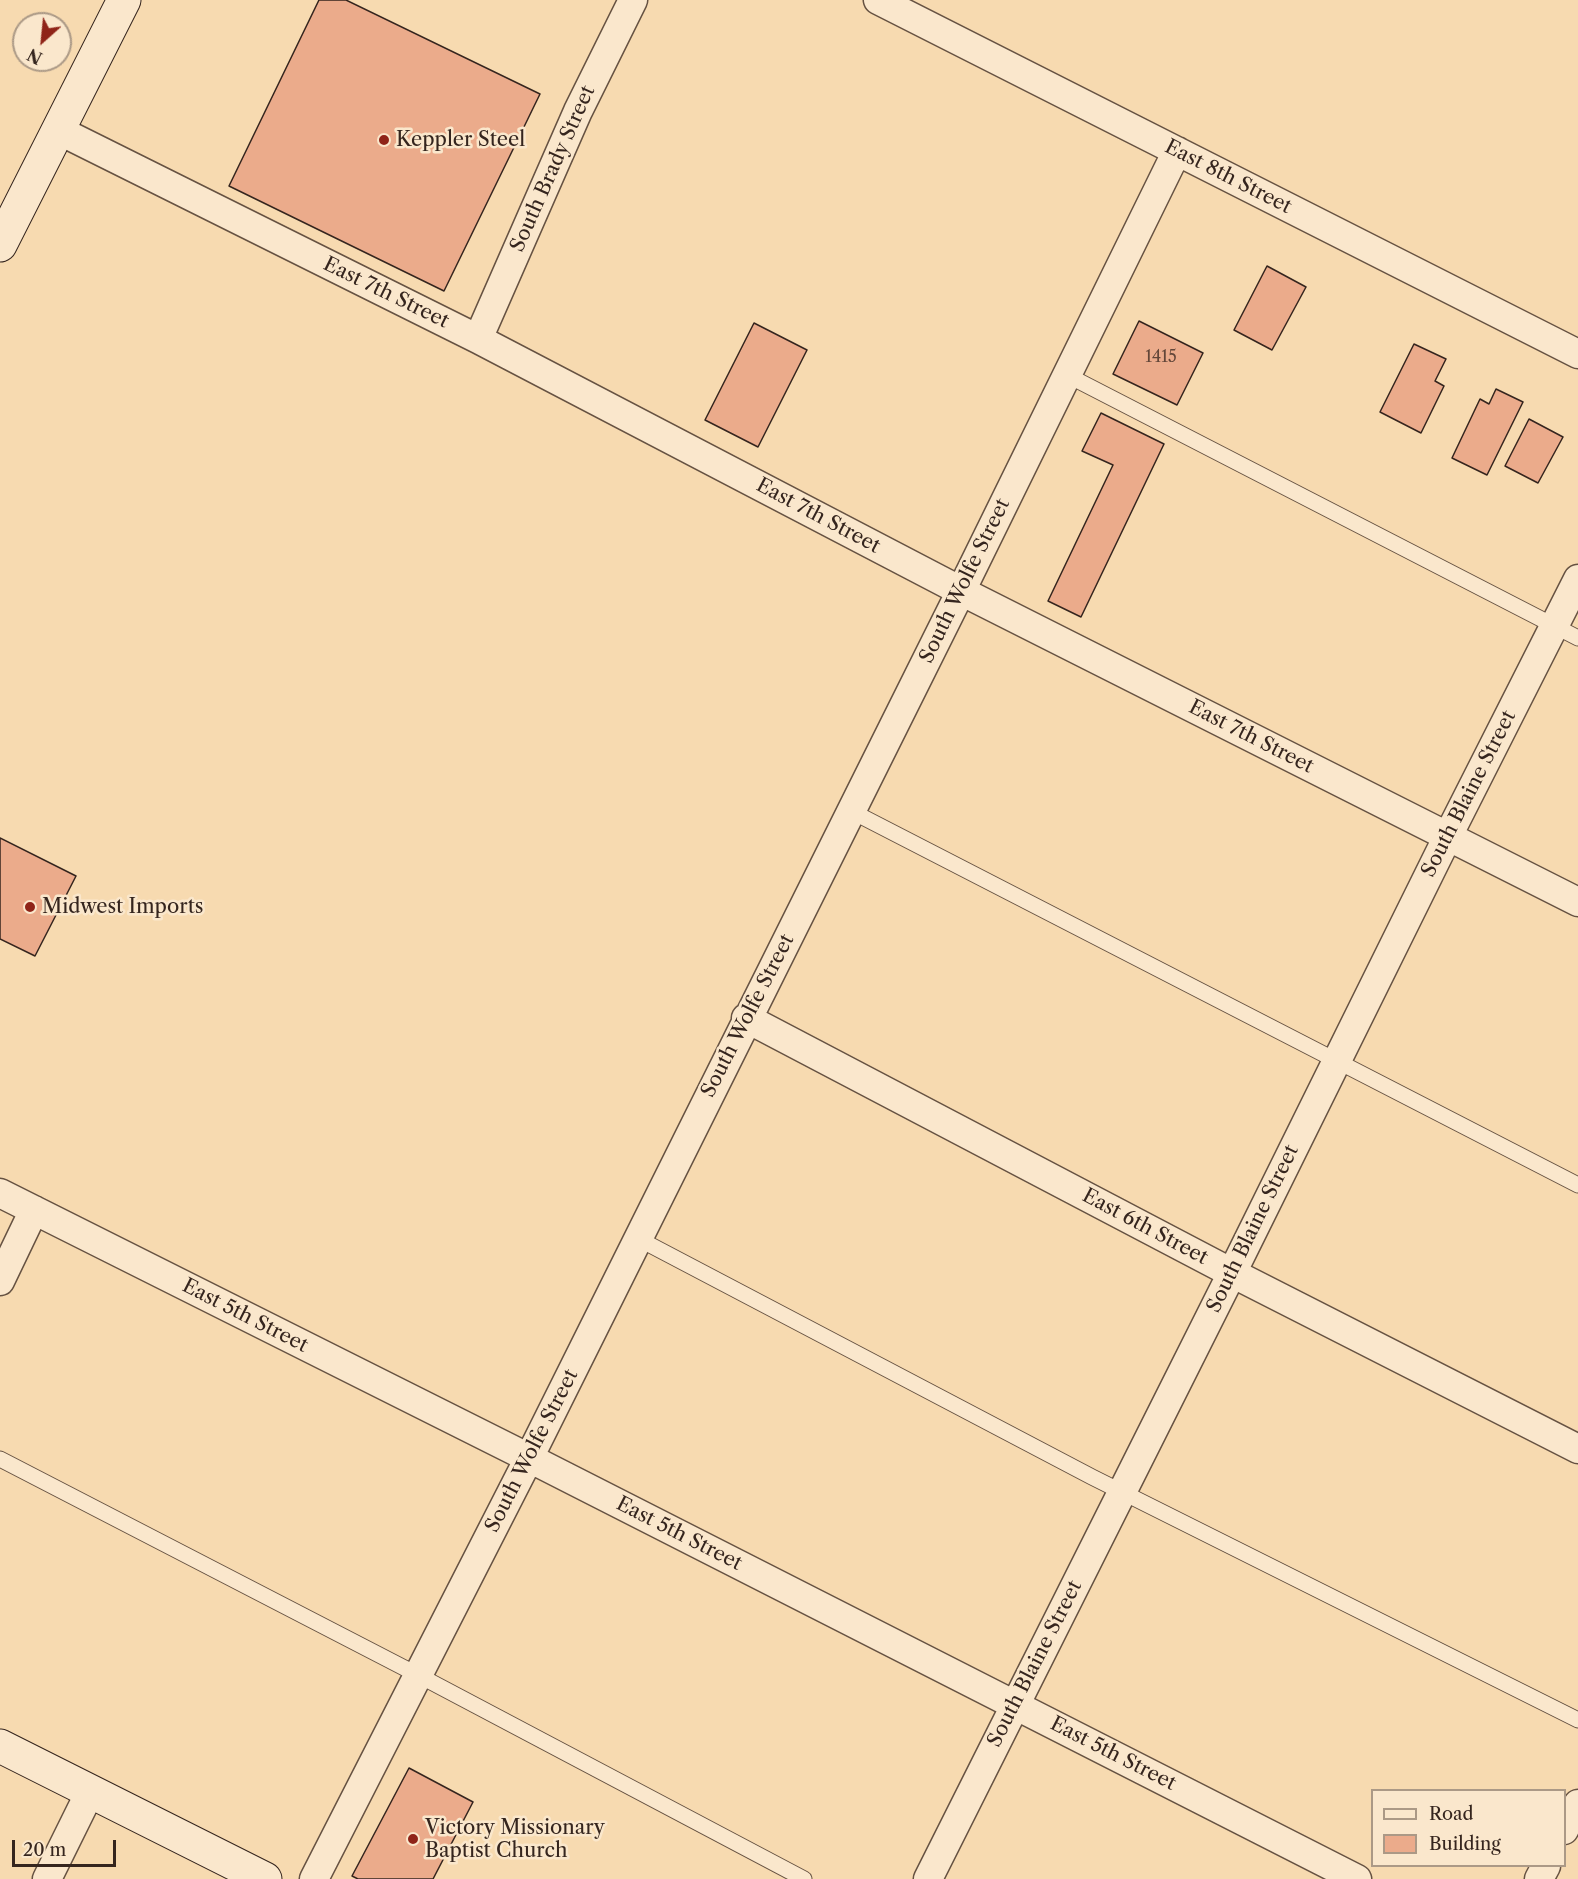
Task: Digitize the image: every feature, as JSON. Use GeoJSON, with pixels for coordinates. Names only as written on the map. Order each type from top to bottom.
{"type":"FeatureCollection","features":[{"type":"Feature","properties":{"kind":"street"},"geometry":{"type":"LineString","coordinates":[[0,245],[124,0]]}},
{"type":"Feature","properties":{"kind":"street","name":"South Brady Street"},"geometry":{"type":"LineString","coordinates":[[478,339],[578,111],[633,0]]}},
{"type":"Feature","properties":{"kind":"street","name":"East 8th Street"},"geometry":{"type":"LineString","coordinates":[[878,0],[1578,354]]}},
{"type":"Feature","properties":{"kind":"street","name":"East 7th Street"},"geometry":{"type":"LineString","coordinates":[[58,130],[478,339],[961,591],[1578,902]]}},
{"type":"Feature","properties":{"kind":"street","name":"South Wolfe Street"},"geometry":{"type":"LineString","coordinates":[[314,1879],[529,1458],[746,1018],[961,591],[1177,151]]}},
{"type":"Feature","properties":{"kind":"street","name":"South Blaine Street"},"geometry":{"type":"LineString","coordinates":[[928,1879],[1448,836],[1566,632],[1578,579]]}},
{"type":"Feature","properties":{"kind":"street","name":"East 6th Street"},"geometry":{"type":"LineString","coordinates":[[746,1018],[1232,1273],[1578,1449]]}},
{"type":"Feature","properties":{"kind":"street","name":"East 5th Street"},"geometry":{"type":"LineString","coordinates":[[0,1193],[529,1458],[1357,1879]]}},
{"type":"Feature","properties":{"kind":"street"},"geometry":{"type":"LineString","coordinates":[[0,1281],[34,1210]]}},
{"type":"Feature","properties":{"kind":"street"},"geometry":{"type":"LineString","coordinates":[[0,1746],[266,1879]]}},
{"type":"Feature","properties":{"kind":"street"},"geometry":{"type":"LineString","coordinates":[[47,1879],[90,1792]]}},
{"type":"Feature","properties":{"kind":"street"},"geometry":{"type":"LineString","coordinates":[[1566,1826],[1578,1804]]}},
{"type":"Feature","properties":{"kind":"lane"},"geometry":{"type":"LineString","coordinates":[[1067,375],[1566,632]]}},
{"type":"Feature","properties":{"kind":"lane"},"geometry":{"type":"LineString","coordinates":[[850,811],[1578,1185]]}},
{"type":"Feature","properties":{"kind":"lane"},"geometry":{"type":"LineString","coordinates":[[637,1238],[1121,1492],[1578,1720]]}},
{"type":"Feature","properties":{"kind":"lane"},"geometry":{"type":"LineString","coordinates":[[0,1459],[418,1675],[804,1879]]}},
{"type":"Feature","properties":{"kind":"building","name":"Keppler Steel"},"geometry":{"type":"Polygon","coordinates":[[[319,0],[346,0],[540,94],[444,291],[229,186],[319,0]]]}},
{"type":"Feature","properties":{"kind":"building"},"geometry":{"type":"Polygon","coordinates":[[[1267,266],[1306,287],[1272,350],[1234,330],[1267,266]]]}},
{"type":"Feature","properties":{"kind":"building"},"geometry":{"type":"Polygon","coordinates":[[[1139,321],[1203,353],[1177,405],[1113,374],[1139,321]]]}},
{"type":"Feature","properties":{"kind":"building"},"geometry":{"type":"Polygon","coordinates":[[[754,323],[807,350],[758,447],[705,420],[754,323]]]}},
{"type":"Feature","properties":{"kind":"building"},"geometry":{"type":"Polygon","coordinates":[[[1414,344],[1446,359],[1435,381],[1444,386],[1421,433],[1380,412],[1414,344]]]}},
{"type":"Feature","properties":{"kind":"building"},"geometry":{"type":"Polygon","coordinates":[[[1496,389],[1523,402],[1487,475],[1452,458],[1480,399],[1489,404],[1496,389]]]}},
{"type":"Feature","properties":{"kind":"building"},"geometry":{"type":"Polygon","coordinates":[[[1101,413],[1164,444],[1081,617],[1048,601],[1113,465],[1082,451],[1101,413]]]}},
{"type":"Feature","properties":{"kind":"building"},"geometry":{"type":"Polygon","coordinates":[[[1529,419],[1563,437],[1538,483],[1505,466],[1529,419]]]}},
{"type":"Feature","properties":{"kind":"building","name":"Midwest Imports"},"geometry":{"type":"Polygon","coordinates":[[[0,838],[76,876],[35,956],[0,939],[0,838]]]}},
{"type":"Feature","properties":{"kind":"building","name":"Victory Missionary Baptist Church"},"geometry":{"type":"Polygon","coordinates":[[[409,1768],[473,1802],[433,1879],[358,1879],[352,1876],[409,1768]]]}},
{"type":"Feature","properties":{"kind":"place","name":"Keppler Steel"},"geometry":{"type":"Point","coordinates":[384,140]}},
{"type":"Feature","properties":{"kind":"place","name":"Midwest Imports"},"geometry":{"type":"Point","coordinates":[30,907]}},
{"type":"Feature","properties":{"kind":"place","name":"Victory Missionary Baptist Church"},"geometry":{"type":"Point","coordinates":[413,1839]}}]}
